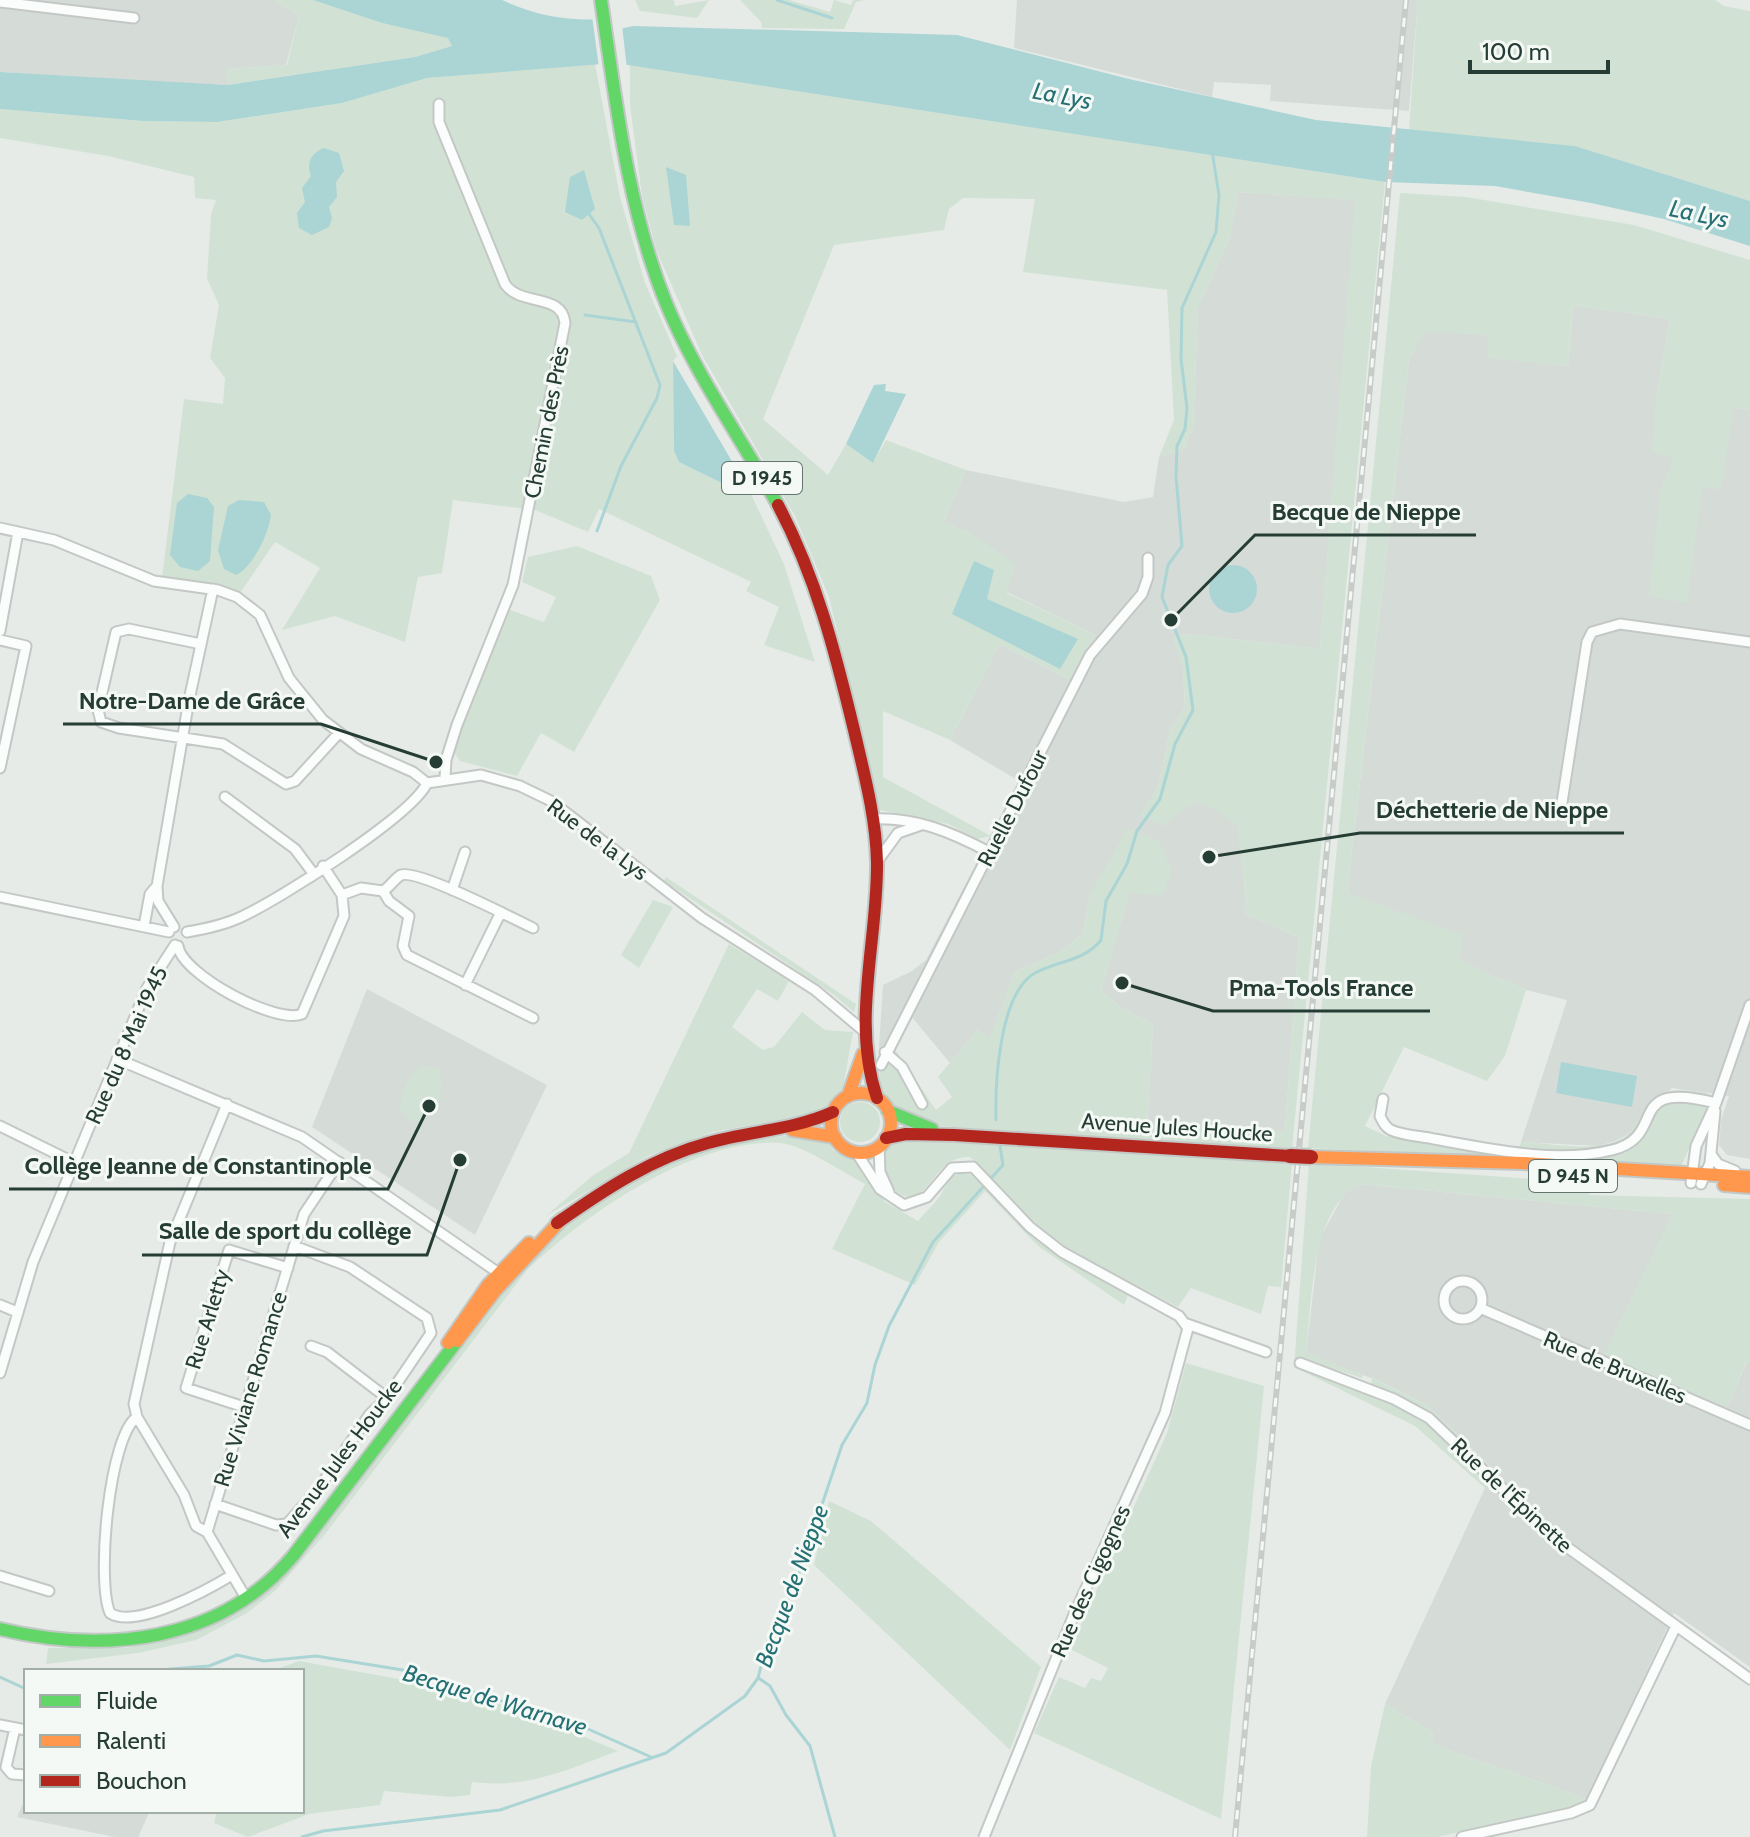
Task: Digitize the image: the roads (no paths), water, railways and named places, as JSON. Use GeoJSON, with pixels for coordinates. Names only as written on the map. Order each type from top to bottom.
{"type":"FeatureCollection","features":[{"type":"Feature","properties":{"kind":"main road","name":"D 1945"},"geometry":{"type":"LineString","coordinates":[[601,0],[640,229],[664,297],[692,356],[793,534],[817,590],[834,646],[872,819],[877,862],[867,1034],[870,1077],[877,1098]]}},
{"type":"Feature","properties":{"kind":"main road","name":"D 1945"},"geometry":{"type":"LineString","coordinates":[[848,1096],[860,1067],[867,1034]]}},
{"type":"Feature","properties":{"kind":"main road"},"geometry":{"type":"LineString","coordinates":[[861,1093],[877,1098],[888,1111],[890,1125],[883,1142],[856,1152],[844,1147],[835,1137],[833,1112],[848,1096],[861,1093]]}},
{"type":"Feature","properties":{"kind":"main road","name":"Avenue Jules Houcke"},"geometry":{"type":"LineString","coordinates":[[888,1111],[904,1121],[954,1135]]}},
{"type":"Feature","properties":{"kind":"main road","name":"Avenue Jules Houcke"},"geometry":{"type":"LineString","coordinates":[[0,1629],[57,1641],[112,1643],[163,1634],[253,1595],[289,1559],[502,1275],[562,1219],[621,1179],[667,1158],[717,1141],[781,1130],[833,1112]]}},
{"type":"Feature","properties":{"kind":"main road","name":"Avenue Jules Houcke"},"geometry":{"type":"LineString","coordinates":[[781,1130],[835,1137]]}},
{"type":"Feature","properties":{"kind":"main road","name":"Avenue Jules Houcke"},"geometry":{"type":"LineString","coordinates":[[883,1142],[906,1134],[954,1135],[1698,1179],[1750,1187]]}},
{"type":"Feature","properties":{"kind":"main road","name":"Avenue Jules Houcke"},"geometry":{"type":"LineString","coordinates":[[1698,1179],[1750,1175]]}},
{"type":"Feature","properties":{"kind":"main road","name":"Avenue Jules Houcke"},"geometry":{"type":"LineString","coordinates":[[203,1619],[289,1559]]}},
{"type":"Feature","properties":{"kind":"street"},"geometry":{"type":"LineString","coordinates":[[0,2],[134,18]]}},
{"type":"Feature","properties":{"kind":"street","name":"Chemin des Près"},"geometry":{"type":"LineString","coordinates":[[439,104],[439,122],[505,284],[518,297],[555,305],[565,319],[513,585],[457,725],[446,760],[445,778]]}},
{"type":"Feature","properties":{"kind":"street"},"geometry":{"type":"LineString","coordinates":[[0,528],[54,540],[154,581],[213,589],[237,597],[260,615],[293,684],[339,733],[361,749],[413,772],[427,783],[414,802],[313,873],[243,916],[187,932]]}},
{"type":"Feature","properties":{"kind":"street"},"geometry":{"type":"LineString","coordinates":[[0,631],[18,532]]}},
{"type":"Feature","properties":{"kind":"street","name":"Ruelle Dufour"},"geometry":{"type":"LineString","coordinates":[[881,1065],[1094,649],[1142,594],[1148,577],[1148,558]]}},
{"type":"Feature","properties":{"kind":"street"},"geometry":{"type":"LineString","coordinates":[[213,589],[182,736],[157,886],[158,901],[172,929],[169,940],[184,961],[209,983],[286,1016],[296,1017],[306,1009],[341,928],[345,910],[342,895],[323,866]]}},
{"type":"Feature","properties":{"kind":"street"},"geometry":{"type":"LineString","coordinates":[[1561,809],[1587,642],[1592,632],[1620,624],[1750,642]]}},
{"type":"Feature","properties":{"kind":"street"},"geometry":{"type":"LineString","coordinates":[[201,644],[121,629],[114,636],[106,669],[98,713],[103,724],[228,746],[286,784],[295,781],[339,733]]}},
{"type":"Feature","properties":{"kind":"street"},"geometry":{"type":"LineString","coordinates":[[0,640],[26,646],[0,768]]}},
{"type":"Feature","properties":{"kind":"street","name":"Rue de la Lys"},"geometry":{"type":"LineString","coordinates":[[427,783],[474,775],[495,778],[527,789],[557,805],[702,918],[823,996],[867,1034]]}},
{"type":"Feature","properties":{"kind":"street"},"geometry":{"type":"LineString","coordinates":[[225,797],[295,849],[313,873]]}},
{"type":"Feature","properties":{"kind":"street"},"geometry":{"type":"LineString","coordinates":[[872,819],[924,824],[945,830],[989,852]]}},
{"type":"Feature","properties":{"kind":"street"},"geometry":{"type":"LineString","coordinates":[[877,862],[898,833],[924,824]]}},
{"type":"Feature","properties":{"kind":"street"},"geometry":{"type":"LineString","coordinates":[[452,890],[465,852]]}},
{"type":"Feature","properties":{"kind":"street"},"geometry":{"type":"LineString","coordinates":[[342,895],[361,888],[383,891],[406,874],[452,890],[533,928]]}},
{"type":"Feature","properties":{"kind":"street"},"geometry":{"type":"LineString","coordinates":[[144,926],[150,894],[157,886]]}},
{"type":"Feature","properties":{"kind":"street"},"geometry":{"type":"LineString","coordinates":[[383,891],[389,901],[409,916],[403,946],[407,955],[533,1018]]}},
{"type":"Feature","properties":{"kind":"street"},"geometry":{"type":"LineString","coordinates":[[0,897],[144,926],[182,927],[187,932]]}},
{"type":"Feature","properties":{"kind":"street"},"geometry":{"type":"LineString","coordinates":[[465,985],[501,912]]}},
{"type":"Feature","properties":{"kind":"street"},"geometry":{"type":"LineString","coordinates":[[176,946],[186,942],[187,932]]}},
{"type":"Feature","properties":{"kind":"street","name":"Rue du 8 Mai 1945"},"geometry":{"type":"LineString","coordinates":[[0,1373],[33,1262],[150,983],[176,946]]}},
{"type":"Feature","properties":{"kind":"street"},"geometry":{"type":"LineString","coordinates":[[1698,1179],[1696,1146],[1716,1103],[1750,1005]]}},
{"type":"Feature","properties":{"kind":"street"},"geometry":{"type":"LineString","coordinates":[[885,1052],[902,1067],[922,1104]]}},
{"type":"Feature","properties":{"kind":"street"},"geometry":{"type":"LineString","coordinates":[[117,1059],[292,1131],[502,1275]]}},
{"type":"Feature","properties":{"kind":"street"},"geometry":{"type":"LineString","coordinates":[[1383,1099],[1380,1116],[1393,1131],[1483,1147],[1554,1154],[1602,1152],[1627,1145],[1638,1134],[1653,1108],[1668,1096],[1684,1095],[1716,1103]]}},
{"type":"Feature","properties":{"kind":"street"},"geometry":{"type":"LineString","coordinates":[[1698,1179],[1711,1154],[1716,1103]]}},
{"type":"Feature","properties":{"kind":"street"},"geometry":{"type":"LineString","coordinates":[[227,1104],[167,1250],[134,1394],[137,1417],[184,1495],[196,1526],[207,1532],[243,1593]]}},
{"type":"Feature","properties":{"kind":"street"},"geometry":{"type":"LineString","coordinates":[[0,1126],[75,1163]]}},
{"type":"Feature","properties":{"kind":"street"},"geometry":{"type":"LineString","coordinates":[[883,1142],[880,1172],[896,1202]]}},
{"type":"Feature","properties":{"kind":"street"},"geometry":{"type":"LineString","coordinates":[[856,1152],[880,1189],[896,1202],[909,1205],[922,1200],[944,1173],[955,1167],[968,1166],[1054,1247],[1179,1316],[1187,1324],[1266,1352]]}},
{"type":"Feature","properties":{"kind":"street"},"geometry":{"type":"LineString","coordinates":[[1711,1154],[1722,1167],[1750,1175]]}},
{"type":"Feature","properties":{"kind":"street","name":"Rue Viviane Romance"},"geometry":{"type":"LineString","coordinates":[[207,1532],[306,1211],[339,1162]]}},
{"type":"Feature","properties":{"kind":"street"},"geometry":{"type":"LineString","coordinates":[[215,1504],[276,1525],[287,1524],[319,1488],[370,1414],[387,1398],[431,1333],[429,1320],[350,1267],[294,1246]]}},
{"type":"Feature","properties":{"kind":"street","name":"Rue Arletty"},"geometry":{"type":"LineString","coordinates":[[244,1407],[186,1388],[216,1291],[229,1250],[288,1268]]}},
{"type":"Feature","properties":{"kind":"street"},"geometry":{"type":"LineString","coordinates":[[1456,1283],[1470,1283],[1480,1293],[1480,1308],[1467,1318],[1454,1317],[1445,1307],[1446,1293],[1456,1283]]}},
{"type":"Feature","properties":{"kind":"street"},"geometry":{"type":"LineString","coordinates":[[0,1305],[17,1312]]}},
{"type":"Feature","properties":{"kind":"street","name":"Rue de Bruxelles"},"geometry":{"type":"LineString","coordinates":[[1480,1308],[1750,1425]]}},
{"type":"Feature","properties":{"kind":"street","name":"Rue des Cigognes"},"geometry":{"type":"LineString","coordinates":[[984,1837],[1079,1602],[1165,1413],[1187,1335],[1187,1324]]}},
{"type":"Feature","properties":{"kind":"street"},"geometry":{"type":"LineString","coordinates":[[311,1346],[327,1352],[387,1398]]}},
{"type":"Feature","properties":{"kind":"street","name":"Rue de l'Épinette"},"geometry":{"type":"LineString","coordinates":[[1300,1363],[1394,1399],[1423,1414],[1553,1537],[1750,1679]]}},
{"type":"Feature","properties":{"kind":"street"},"geometry":{"type":"LineString","coordinates":[[137,1417],[125,1431],[105,1518],[110,1613],[120,1617],[165,1607],[198,1596],[232,1575]]}},
{"type":"Feature","properties":{"kind":"street"},"geometry":{"type":"LineString","coordinates":[[0,1576],[49,1591]]}},
{"type":"Feature","properties":{"kind":"street"},"geometry":{"type":"LineString","coordinates":[[1462,1837],[1571,1813],[1590,1805],[1676,1626]]}},
{"type":"Feature","properties":{"kind":"street"},"geometry":{"type":"LineString","coordinates":[[0,1725],[21,1729],[6,1767],[12,1774],[24,1775]]}},
{"type":"Feature","properties":{"kind":"water","name":"La Lys"},"geometry":{"type":"Polygon","coordinates":[[[313,0],[502,0],[552,16],[605,19],[611,31],[633,26],[957,35],[1129,79],[1316,120],[1575,146],[1750,201],[1750,246],[1664,219],[1495,186],[1385,182],[615,63],[427,78],[342,103],[217,122],[143,121],[0,109],[0,72],[228,85],[415,57],[452,46],[448,38],[382,23],[313,0]]]}},
{"type":"Feature","properties":{"kind":"water"},"geometry":{"type":"Polygon","coordinates":[[[324,148],[339,153],[344,171],[336,182],[337,197],[329,207],[332,218],[329,227],[312,235],[299,228],[297,213],[305,202],[302,188],[311,176],[311,159],[324,148]]]}},
{"type":"Feature","properties":{"kind":"water"},"geometry":{"type":"Polygon","coordinates":[[[666,167],[686,175],[690,226],[674,225],[666,167]]]}},
{"type":"Feature","properties":{"kind":"water"},"geometry":{"type":"Polygon","coordinates":[[[584,170],[595,209],[582,220],[565,212],[570,177],[584,170]]]}},
{"type":"Feature","properties":{"kind":"water"},"geometry":{"type":"Polygon","coordinates":[[[673,361],[750,492],[746,495],[679,462],[674,451],[673,361]]]}},
{"type":"Feature","properties":{"kind":"water"},"geometry":{"type":"Polygon","coordinates":[[[886,384],[885,391],[906,394],[873,463],[846,444],[874,385],[886,384]]]}},
{"type":"Feature","properties":{"kind":"water"},"geometry":{"type":"Polygon","coordinates":[[[188,494],[207,498],[214,507],[210,561],[198,571],[180,567],[170,555],[177,503],[188,494]]]}},
{"type":"Feature","properties":{"kind":"water"},"geometry":{"type":"Polygon","coordinates":[[[239,500],[264,502],[271,515],[259,549],[236,575],[224,569],[218,550],[228,506],[239,500]]]}},
{"type":"Feature","properties":{"kind":"water"},"geometry":{"type":"Polygon","coordinates":[[[974,561],[994,570],[987,599],[1078,639],[1060,669],[952,614],[974,561]]]}},
{"type":"Feature","properties":{"kind":"water"},"geometry":{"type":"Polygon","coordinates":[[[1233,565],[1250,572],[1257,589],[1250,606],[1233,613],[1216,606],[1209,589],[1216,572],[1233,565]]]}},
{"type":"Feature","properties":{"kind":"water"},"geometry":{"type":"Polygon","coordinates":[[[1561,1062],[1637,1076],[1632,1107],[1556,1093],[1561,1062]]]}},
{"type":"Feature","properties":{"kind":"waterway"},"geometry":{"type":"LineString","coordinates":[[777,0],[832,18]]}},
{"type":"Feature","properties":{"kind":"waterway","name":"Becque de Nieppe"},"geometry":{"type":"LineString","coordinates":[[996,1120],[998,1063],[1014,999],[1023,984],[1035,973],[1079,957],[1101,940],[1106,901],[1127,864],[1137,831],[1160,799],[1175,744],[1193,710],[1186,657],[1162,597],[1168,565],[1182,546],[1176,476],[1177,446],[1185,429],[1187,408],[1181,359],[1182,308],[1216,232],[1219,195],[1212,151]]}},
{"type":"Feature","properties":{"kind":"waterway"},"geometry":{"type":"LineString","coordinates":[[589,214],[599,228],[660,385],[657,398],[621,466],[597,531]]}},
{"type":"Feature","properties":{"kind":"waterway"},"geometry":{"type":"LineString","coordinates":[[585,315],[636,322]]}},
{"type":"Feature","properties":{"kind":"waterway","name":"Becque de Nieppe"},"geometry":{"type":"LineString","coordinates":[[302,1837],[323,1831],[500,1810],[666,1753],[745,1696],[758,1678],[768,1639],[794,1588],[842,1445],[867,1403],[875,1365],[889,1326],[933,1242],[1003,1165],[1000,1146]]}},
{"type":"Feature","properties":{"kind":"waterway","name":"Becque de Warnave"},"geometry":{"type":"LineString","coordinates":[[171,1669],[209,1666],[237,1655],[264,1661],[316,1656],[409,1671],[588,1729],[651,1757]]}},
{"type":"Feature","properties":{"kind":"waterway","name":"Becque de Warnave"},"geometry":{"type":"LineString","coordinates":[[0,1677],[24,1688]]}},
{"type":"Feature","properties":{"kind":"waterway"},"geometry":{"type":"LineString","coordinates":[[760,1679],[770,1686],[786,1715],[810,1746],[835,1837]]}},
{"type":"Feature","properties":{"kind":"railway"},"geometry":{"type":"LineString","coordinates":[[1235,1837],[1406,0]]}},
{"type":"Feature","properties":{"kind":"place","name":"Becque de Nieppe"},"geometry":{"type":"Point","coordinates":[1171,620]}},
{"type":"Feature","properties":{"kind":"place","name":"Notre-Dame de Grâce"},"geometry":{"type":"Point","coordinates":[436,762]}},
{"type":"Feature","properties":{"kind":"place","name":"Déchetterie de Nieppe"},"geometry":{"type":"Point","coordinates":[1209,857]}},
{"type":"Feature","properties":{"kind":"place","name":"Pma-Tools France"},"geometry":{"type":"Point","coordinates":[1122,983]}},
{"type":"Feature","properties":{"kind":"place","name":"Collège Jeanne de Constantinople"},"geometry":{"type":"Point","coordinates":[429,1106]}},
{"type":"Feature","properties":{"kind":"place","name":"Salle de sport du collège"},"geometry":{"type":"Point","coordinates":[460,1160]}}]}
